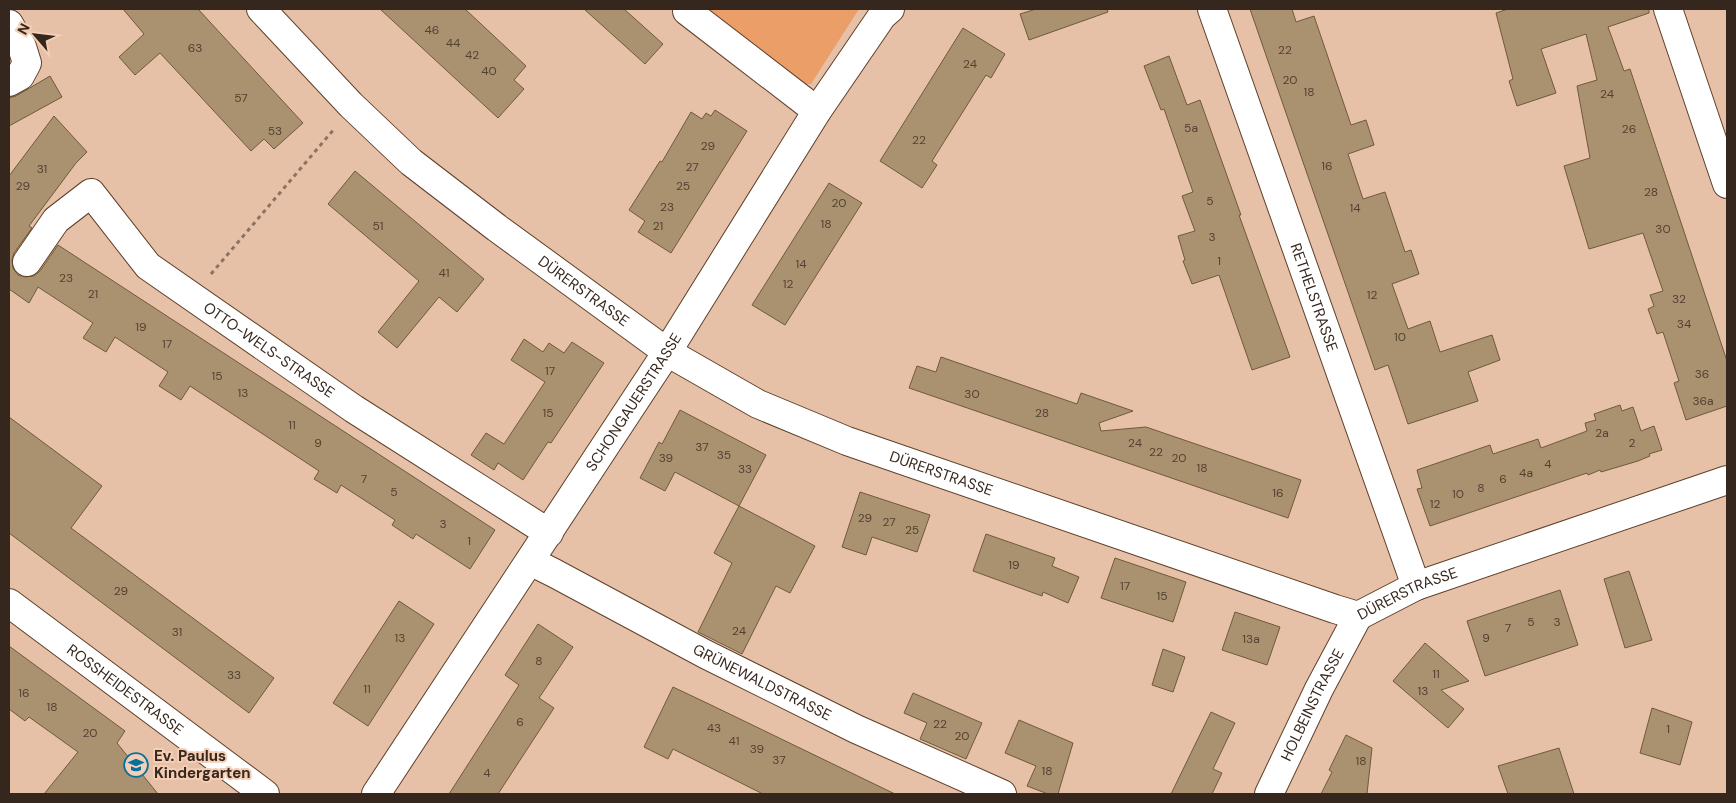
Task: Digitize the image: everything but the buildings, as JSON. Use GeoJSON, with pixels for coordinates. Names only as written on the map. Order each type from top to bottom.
{"type":"FeatureCollection","features":[{"type":"Feature","properties":{"kind":"street","name":"DÜRERSTRASSE"},"geometry":{"type":"LineString","coordinates":[[261,9],[351,105],[419,168],[497,228],[667,352],[758,404],[847,441],[1358,616],[1416,586],[1727,480]]}},
{"type":"Feature","properties":{"kind":"street"},"geometry":{"type":"LineString","coordinates":[[687,9],[687,11],[817,111]]}},
{"type":"Feature","properties":{"kind":"street","name":"SCHONGAUERSTRASSE"},"geometry":{"type":"LineString","coordinates":[[376,794],[667,352],[817,111],[882,16],[890,9]]}},
{"type":"Feature","properties":{"kind":"street","name":"RETHELSTRASSE"},"geometry":{"type":"LineString","coordinates":[[1212,9],[1416,586]]}},
{"type":"Feature","properties":{"kind":"street"},"geometry":{"type":"LineString","coordinates":[[1668,9],[1727,184]]}},
{"type":"Feature","properties":{"kind":"street"},"geometry":{"type":"LineString","coordinates":[[9,24],[22,47],[27,63],[20,76],[9,82]]}},
{"type":"Feature","properties":{"kind":"street","name":"OTTO-WELS-STRASSE"},"geometry":{"type":"LineString","coordinates":[[27,262],[56,220],[91,193],[148,266],[354,409],[549,533]]}},
{"type":"Feature","properties":{"kind":"street","name":"GRÜNEWALDSTRASSE"},"geometry":{"type":"LineString","coordinates":[[530,561],[705,654],[794,698],[1002,794]]}},
{"type":"Feature","properties":{"kind":"street","name":"ROSSHEIDESTRASSE"},"geometry":{"type":"LineString","coordinates":[[9,603],[265,794]]}},
{"type":"Feature","properties":{"kind":"street","name":"HOLBEINSTRASSE"},"geometry":{"type":"LineString","coordinates":[[1268,794],[1319,689],[1358,616]]}},
{"type":"Feature","properties":{"kind":"path"},"geometry":{"type":"LineString","coordinates":[[192,297],[336,127],[351,105]]}},
{"type":"Feature","properties":{"kind":"shaded area"},"geometry":{"type":"Polygon","coordinates":[[[707,9],[859,9],[811,84],[802,84],[707,9]]]}},
{"type":"Feature","properties":{"kind":"place","name":"Ev. Paulus Kindergarten"},"geometry":{"type":"Point","coordinates":[136,765]}}]}
